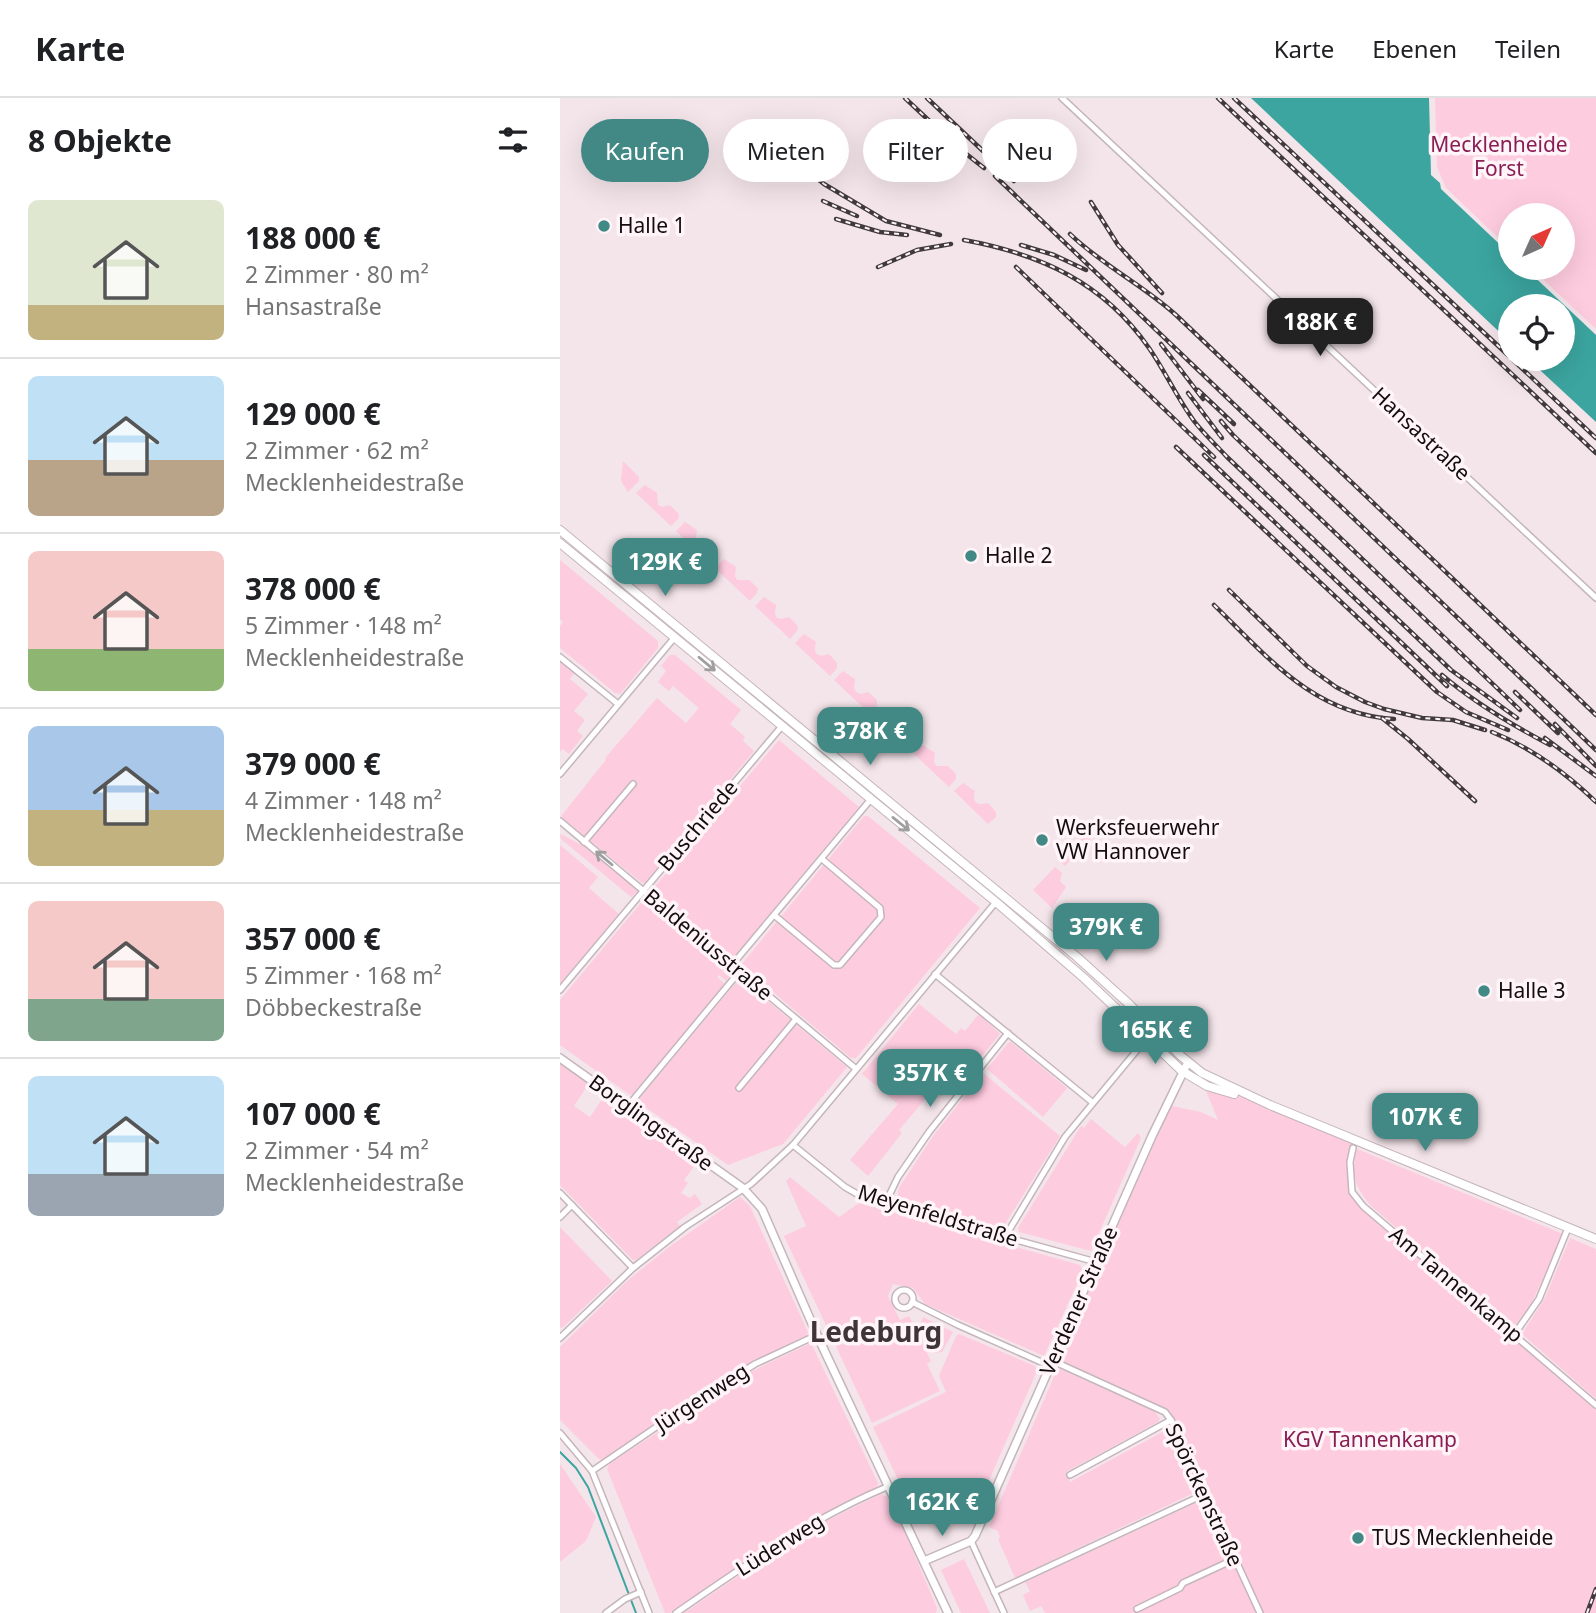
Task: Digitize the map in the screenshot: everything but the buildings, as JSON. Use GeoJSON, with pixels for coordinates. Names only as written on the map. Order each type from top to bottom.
{"type":"FeatureCollection","features":[{"type":"Feature","properties":{"kind":"main road"},"geometry":{"type":"LineString","coordinates":[[560,530],[1077,957],[1123,997],[1188,1062],[1221,1084],[1596,1239]]}},
{"type":"Feature","properties":{"kind":"main road"},"geometry":{"type":"LineString","coordinates":[[560,542],[996,902],[1059,956],[1182,1071],[1207,1086],[1270,1105]]}},
{"type":"Feature","properties":{"kind":"main road"},"geometry":{"type":"LineString","coordinates":[[996,890],[996,902]]}},
{"type":"Feature","properties":{"kind":"main road"},"geometry":{"type":"LineString","coordinates":[[1059,956],[1077,957]]}},
{"type":"Feature","properties":{"kind":"street","name":"Hansastraße"},"geometry":{"type":"LineString","coordinates":[[1062,98],[1596,598]]}},
{"type":"Feature","properties":{"kind":"street"},"geometry":{"type":"LineString","coordinates":[[560,774],[675,637]]}},
{"type":"Feature","properties":{"kind":"street"},"geometry":{"type":"LineString","coordinates":[[560,657],[618,704]]}},
{"type":"Feature","properties":{"kind":"street","name":"Buschriede"},"geometry":{"type":"LineString","coordinates":[[560,990],[782,726]]}},
{"type":"Feature","properties":{"kind":"street"},"geometry":{"type":"LineString","coordinates":[[584,842],[633,784]]}},
{"type":"Feature","properties":{"kind":"street"},"geometry":{"type":"LineString","coordinates":[[732,965],[871,799]]}},
{"type":"Feature","properties":{"kind":"street","name":"Baldeniusstraße"},"geometry":{"type":"LineString","coordinates":[[561,825],[855,1068]]}},
{"type":"Feature","properties":{"kind":"street"},"geometry":{"type":"LineString","coordinates":[[774,915],[834,965],[840,965],[881,917],[880,908],[822,859]]}},
{"type":"Feature","properties":{"kind":"street"},"geometry":{"type":"LineString","coordinates":[[560,1337],[633,1268],[685,1227],[751,1184],[793,1145],[996,902]]}},
{"type":"Feature","properties":{"kind":"street"},"geometry":{"type":"LineString","coordinates":[[628,1105],[740,971]]}},
{"type":"Feature","properties":{"kind":"street"},"geometry":{"type":"LineString","coordinates":[[935,974],[1092,1102]]}},
{"type":"Feature","properties":{"kind":"street"},"geometry":{"type":"LineString","coordinates":[[738,1088],[796,1019]]}},
{"type":"Feature","properties":{"kind":"street"},"geometry":{"type":"LineString","coordinates":[[885,1204],[898,1177],[929,1132],[1008,1033]]}},
{"type":"Feature","properties":{"kind":"street"},"geometry":{"type":"LineString","coordinates":[[1005,1237],[1065,1137],[1147,1038]]}},
{"type":"Feature","properties":{"kind":"street","name":"Borglingstraße"},"geometry":{"type":"LineString","coordinates":[[560,1058],[743,1188],[762,1209],[817,1335],[948,1613]]}},
{"type":"Feature","properties":{"kind":"street","name":"Verdener Straße"},"geometry":{"type":"LineString","coordinates":[[971,1541],[1188,1062]]}},
{"type":"Feature","properties":{"kind":"street","name":"Meyenfeldstraße"},"geometry":{"type":"LineString","coordinates":[[793,1145],[854,1194],[1096,1262]]}},
{"type":"Feature","properties":{"kind":"street","name":"Am Tannenkamp"},"geometry":{"type":"LineString","coordinates":[[1353,1148],[1350,1161],[1352,1192],[1363,1206],[1596,1405]]}},
{"type":"Feature","properties":{"kind":"street"},"geometry":{"type":"LineString","coordinates":[[560,1193],[633,1268]]}},
{"type":"Feature","properties":{"kind":"street"},"geometry":{"type":"LineString","coordinates":[[560,1217],[572,1206]]}},
{"type":"Feature","properties":{"kind":"street"},"geometry":{"type":"LineString","coordinates":[[1514,1335],[1539,1299],[1568,1228]]}},
{"type":"Feature","properties":{"kind":"street","name":"Spörckenstraße"},"geometry":{"type":"LineString","coordinates":[[912,1302],[958,1325],[1159,1408],[1171,1420],[1260,1613]]}},
{"type":"Feature","properties":{"kind":"street","name":"Jürgenweg"},"geometry":{"type":"LineString","coordinates":[[592,1471],[687,1406],[755,1364],[817,1335]]}},
{"type":"Feature","properties":{"kind":"street"},"geometry":{"type":"LineString","coordinates":[[1070,1475],[1171,1420]]}},
{"type":"Feature","properties":{"kind":"street"},"geometry":{"type":"LineString","coordinates":[[560,1433],[592,1471],[649,1613]]}},
{"type":"Feature","properties":{"kind":"street","name":"Lüderweg"},"geometry":{"type":"LineString","coordinates":[[676,1613],[798,1532],[857,1499],[889,1486]]}},
{"type":"Feature","properties":{"kind":"street"},"geometry":{"type":"LineString","coordinates":[[994,1592],[1205,1494]]}},
{"type":"Feature","properties":{"kind":"street"},"geometry":{"type":"LineString","coordinates":[[924,1561],[971,1541],[1004,1613]]}},
{"type":"Feature","properties":{"kind":"street"},"geometry":{"type":"LineString","coordinates":[[1137,1609],[1180,1588],[1182,1583],[1235,1559]]}},
{"type":"Feature","properties":{"kind":"street"},"geometry":{"type":"LineString","coordinates":[[606,1613],[639,1593]]}},
{"type":"Feature","properties":{"kind":"green space","name":"Mecklenheide Forst"},"geometry":{"type":"Polygon","coordinates":[[[1435,98],[1596,98],[1596,329],[1575,309],[1575,294],[1559,294],[1544,280],[1575,280],[1575,203],[1498,203],[1498,238],[1446,188],[1437,167],[1435,98]]]}},
{"type":"Feature","properties":{"kind":"green space"},"geometry":{"type":"Polygon","coordinates":[[[623,461],[639,477],[639,481],[628,492],[621,481],[623,461]]]}},
{"type":"Feature","properties":{"kind":"green space"},"geometry":{"type":"Polygon","coordinates":[[[645,485],[657,493],[658,505],[670,505],[679,514],[671,526],[636,493],[645,485]]]}},
{"type":"Feature","properties":{"kind":"green space"},"geometry":{"type":"Polygon","coordinates":[[[685,522],[697,530],[698,543],[710,543],[718,551],[718,556],[711,564],[676,531],[685,522]]]}},
{"type":"Feature","properties":{"kind":"green space"},"geometry":{"type":"Polygon","coordinates":[[[724,559],[736,567],[737,580],[749,580],[758,588],[750,601],[715,568],[724,559]]]}},
{"type":"Feature","properties":{"kind":"green space"},"geometry":{"type":"Polygon","coordinates":[[[560,560],[658,641],[658,648],[620,694],[615,693],[560,648],[560,626],[563,622],[560,619],[560,560]]]}},
{"type":"Feature","properties":{"kind":"green space"},"geometry":{"type":"Polygon","coordinates":[[[764,597],[776,605],[777,618],[789,617],[798,626],[790,639],[755,606],[764,597]]]}},
{"type":"Feature","properties":{"kind":"green space"},"geometry":{"type":"Polygon","coordinates":[[[804,634],[816,642],[817,654],[829,654],[837,663],[837,668],[830,676],[795,643],[804,634]]]}},
{"type":"Feature","properties":{"kind":"green space"},"geometry":{"type":"Polygon","coordinates":[[[670,655],[675,655],[741,710],[730,724],[745,737],[743,741],[754,751],[645,883],[642,883],[562,818],[562,815],[606,757],[657,698],[686,723],[699,708],[673,686],[669,691],[658,682],[666,671],[661,666],[670,655]]]}},
{"type":"Feature","properties":{"kind":"green space"},"geometry":{"type":"Polygon","coordinates":[[[560,658],[576,671],[570,679],[588,694],[574,711],[585,720],[577,731],[583,736],[569,754],[563,749],[560,752],[560,658]]]}},
{"type":"Feature","properties":{"kind":"green space"},"geometry":{"type":"Polygon","coordinates":[[[843,671],[855,679],[856,692],[868,692],[877,700],[877,706],[869,713],[834,680],[843,671]]]}},
{"type":"Feature","properties":{"kind":"green space"},"geometry":{"type":"Polygon","coordinates":[[[883,708],[895,716],[896,729],[908,728],[917,737],[909,750],[874,717],[883,708]]]}},
{"type":"Feature","properties":{"kind":"green space"},"geometry":{"type":"Polygon","coordinates":[[[779,740],[859,807],[735,956],[730,957],[652,890],[779,740]]]}},
{"type":"Feature","properties":{"kind":"green space"},"geometry":{"type":"Polygon","coordinates":[[[923,745],[935,753],[936,766],[948,766],[956,774],[956,779],[949,787],[914,754],[923,745]]]}},
{"type":"Feature","properties":{"kind":"green space"},"geometry":{"type":"Polygon","coordinates":[[[963,783],[975,791],[976,802],[988,803],[996,812],[996,817],[988,824],[954,791],[963,783]]]}},
{"type":"Feature","properties":{"kind":"green space"},"geometry":{"type":"Polygon","coordinates":[[[864,816],[868,816],[980,908],[856,1058],[851,1058],[741,965],[864,816]]]}},
{"type":"Feature","properties":{"kind":"green space"},"geometry":{"type":"Polygon","coordinates":[[[1095,825],[1100,829],[1065,866],[1058,859],[1058,855],[1063,850],[1067,853],[1095,825]]]}},
{"type":"Feature","properties":{"kind":"green space"},"geometry":{"type":"Polygon","coordinates":[[[560,834],[588,848],[638,891],[631,897],[561,839],[560,834]]]}},
{"type":"Feature","properties":{"kind":"green space"},"geometry":{"type":"Polygon","coordinates":[[[560,845],[598,877],[589,888],[619,914],[560,984],[560,845]]]}},
{"type":"Feature","properties":{"kind":"green space"},"geometry":{"type":"Polygon","coordinates":[[[1055,867],[1062,873],[1060,881],[1066,887],[1052,908],[1033,890],[1055,867]]]}},
{"type":"Feature","properties":{"kind":"green space"},"geometry":{"type":"Polygon","coordinates":[[[645,898],[732,973],[726,981],[719,975],[717,977],[725,984],[630,1095],[560,1045],[560,1000],[645,898]]]}},
{"type":"Feature","properties":{"kind":"green space"},"geometry":{"type":"Polygon","coordinates":[[[740,978],[847,1067],[783,1144],[728,1165],[641,1104],[639,1099],[740,978]]]}},
{"type":"Feature","properties":{"kind":"green space"},"geometry":{"type":"Polygon","coordinates":[[[919,1004],[956,1034],[961,1028],[965,1031],[979,1014],[1000,1034],[945,1094],[941,1096],[933,1090],[899,1130],[902,1133],[868,1176],[850,1160],[898,1104],[862,1074],[919,1004]]]}},
{"type":"Feature","properties":{"kind":"green space"},"geometry":{"type":"Polygon","coordinates":[[[1011,1042],[1067,1088],[1043,1117],[987,1069],[1011,1042]]]}},
{"type":"Feature","properties":{"kind":"green space"},"geometry":{"type":"Polygon","coordinates":[[[560,1062],[589,1083],[574,1106],[590,1117],[603,1098],[695,1165],[684,1180],[688,1183],[681,1193],[690,1198],[695,1194],[702,1204],[677,1222],[680,1226],[636,1260],[633,1260],[560,1185],[560,1062]]]}},
{"type":"Feature","properties":{"kind":"green space"},"geometry":{"type":"Polygon","coordinates":[[[983,1073],[1060,1136],[1002,1229],[897,1198],[899,1188],[933,1136],[983,1073]]]}},
{"type":"Feature","properties":{"kind":"green space","name":"KGV Tannenkamp"},"geometry":{"type":"Polygon","coordinates":[[[1207,1086],[1270,1105],[1356,1140],[1351,1154],[1352,1191],[1363,1206],[1596,1405],[1596,1613],[1260,1613],[1165,1412],[1053,1361],[1167,1105],[1201,1112],[1218,1120],[1206,1091],[1207,1086]]]}},
{"type":"Feature","properties":{"kind":"green space"},"geometry":{"type":"Polygon","coordinates":[[[1091,1119],[1125,1147],[1138,1133],[1141,1138],[1091,1251],[1019,1232],[1018,1228],[1081,1126],[1084,1128],[1091,1119]]]}},
{"type":"Feature","properties":{"kind":"green space"},"geometry":{"type":"Polygon","coordinates":[[[1357,1149],[1563,1234],[1530,1307],[1515,1326],[1511,1326],[1371,1206],[1355,1179],[1357,1149]]]}},
{"type":"Feature","properties":{"kind":"green space"},"geometry":{"type":"Polygon","coordinates":[[[790,1177],[839,1217],[859,1203],[1080,1265],[1083,1271],[1044,1356],[925,1304],[913,1288],[893,1284],[888,1296],[900,1320],[909,1316],[931,1361],[927,1364],[940,1391],[872,1423],[784,1236],[806,1226],[786,1181],[790,1177]]]}},
{"type":"Feature","properties":{"kind":"green space"},"geometry":{"type":"Polygon","coordinates":[[[740,1197],[750,1206],[808,1332],[807,1336],[728,1379],[602,1460],[599,1459],[560,1420],[560,1347],[626,1282],[669,1247],[740,1197]]]}},
{"type":"Feature","properties":{"kind":"green space"},"geometry":{"type":"Polygon","coordinates":[[[560,1227],[612,1281],[562,1328],[560,1327],[560,1227]]]}},
{"type":"Feature","properties":{"kind":"green space"},"geometry":{"type":"Polygon","coordinates":[[[1570,1238],[1596,1249],[1596,1399],[1522,1334],[1545,1298],[1570,1238]]]}},
{"type":"Feature","properties":{"kind":"green space"},"geometry":{"type":"Polygon","coordinates":[[[923,1317],[953,1332],[942,1352],[933,1353],[920,1325],[923,1317]]]}},
{"type":"Feature","properties":{"kind":"green space"},"geometry":{"type":"Polygon","coordinates":[[[959,1334],[1035,1366],[1037,1371],[973,1517],[951,1508],[918,1522],[873,1427],[946,1392],[939,1376],[959,1334]]]}},
{"type":"Feature","properties":{"kind":"green space"},"geometry":{"type":"Polygon","coordinates":[[[811,1343],[878,1483],[877,1487],[780,1538],[670,1613],[665,1613],[607,1469],[609,1464],[748,1373],[811,1343]]]}},
{"type":"Feature","properties":{"kind":"green space"},"geometry":{"type":"Polygon","coordinates":[[[1060,1369],[1154,1411],[1160,1419],[1066,1472],[1070,1482],[1166,1430],[1172,1431],[1198,1491],[1015,1578],[998,1539],[998,1531],[989,1527],[1056,1372],[1060,1369]]]}},
{"type":"Feature","properties":{"kind":"green space"},"geometry":{"type":"Polygon","coordinates":[[[560,1464],[596,1517],[586,1541],[560,1562],[560,1464]]]}},
{"type":"Feature","properties":{"kind":"green space"},"geometry":{"type":"Polygon","coordinates":[[[881,1494],[891,1499],[937,1608],[936,1613],[684,1613],[800,1534],[881,1494]]]}},
{"type":"Feature","properties":{"kind":"green space"},"geometry":{"type":"Polygon","coordinates":[[[1200,1501],[1205,1503],[1257,1613],[1045,1613],[1041,1606],[1030,1611],[1023,1595],[1030,1591],[1025,1582],[1200,1501]]]}},
{"type":"Feature","properties":{"kind":"green space"},"geometry":{"type":"Polygon","coordinates":[[[964,1559],[990,1613],[961,1613],[941,1570],[964,1559]]]}},
{"type":"Feature","properties":{"kind":"water"},"geometry":{"type":"Polygon","coordinates":[[[1251,98],[1429,98],[1431,175],[1440,183],[1441,189],[1498,243],[1498,280],[1538,280],[1553,294],[1498,294],[1498,331],[1251,98]]]}},
{"type":"Feature","properties":{"kind":"water"},"geometry":{"type":"Polygon","coordinates":[[[1575,315],[1596,335],[1596,422],[1541,371],[1575,371],[1575,315]]]}},
{"type":"Feature","properties":{"kind":"waterway"},"geometry":{"type":"LineString","coordinates":[[560,1452],[576,1468],[588,1487],[636,1613]]}},
{"type":"Feature","properties":{"kind":"railway"},"geometry":{"type":"LineString","coordinates":[[905,98],[982,166]]}},
{"type":"Feature","properties":{"kind":"railway"},"geometry":{"type":"LineString","coordinates":[[927,98],[982,150]]}},
{"type":"Feature","properties":{"kind":"railway"},"geometry":{"type":"LineString","coordinates":[[1218,98],[1596,453]]}},
{"type":"Feature","properties":{"kind":"railway"},"geometry":{"type":"LineString","coordinates":[[1234,98],[1498,346]]}},
{"type":"Feature","properties":{"kind":"railway"},"geometry":{"type":"LineString","coordinates":[[821,182],[886,221],[940,235]]}},
{"type":"Feature","properties":{"kind":"railway"},"geometry":{"type":"LineString","coordinates":[[1001,182],[1596,750]]}},
{"type":"Feature","properties":{"kind":"railway"},"geometry":{"type":"LineString","coordinates":[[823,201],[857,216]]}},
{"type":"Feature","properties":{"kind":"railway"},"geometry":{"type":"LineString","coordinates":[[1091,202],[1118,245],[1162,293]]}},
{"type":"Feature","properties":{"kind":"railway"},"geometry":{"type":"LineString","coordinates":[[836,219],[880,232],[907,235]]}},
{"type":"Feature","properties":{"kind":"railway"},"geometry":{"type":"LineString","coordinates":[[1070,234],[1095,256],[1176,315],[1596,715]]}},
{"type":"Feature","properties":{"kind":"railway"},"geometry":{"type":"LineString","coordinates":[[964,240],[1044,263],[1068,274],[1111,305],[1149,348],[1194,421],[1227,457],[1451,670],[1517,718]]}},
{"type":"Feature","properties":{"kind":"railway"},"geometry":{"type":"LineString","coordinates":[[878,267],[917,250],[951,244]]}},
{"type":"Feature","properties":{"kind":"railway"},"geometry":{"type":"LineString","coordinates":[[1021,245],[1054,255],[1086,270]]}},
{"type":"Feature","properties":{"kind":"railway"},"geometry":{"type":"LineString","coordinates":[[1016,267],[1214,457]]}},
{"type":"Feature","properties":{"kind":"railway"},"geometry":{"type":"LineString","coordinates":[[1161,344],[1203,399]]}},
{"type":"Feature","properties":{"kind":"railway"},"geometry":{"type":"LineString","coordinates":[[1525,371],[1596,438]]}},
{"type":"Feature","properties":{"kind":"railway"},"geometry":{"type":"LineString","coordinates":[[1198,390],[1234,424]]}},
{"type":"Feature","properties":{"kind":"railway"},"geometry":{"type":"LineString","coordinates":[[1188,393],[1222,438]]}},
{"type":"Feature","properties":{"kind":"railway"},"geometry":{"type":"LineString","coordinates":[[1221,421],[1520,710]]}},
{"type":"Feature","properties":{"kind":"railway"},"geometry":{"type":"LineString","coordinates":[[1176,447],[1437,692],[1466,712],[1508,730]]}},
{"type":"Feature","properties":{"kind":"railway"},"geometry":{"type":"LineString","coordinates":[[1204,455],[1447,686]]}},
{"type":"Feature","properties":{"kind":"railway"},"geometry":{"type":"LineString","coordinates":[[1229,590],[1307,666],[1336,687],[1384,709],[1422,718],[1453,720],[1485,730]]}},
{"type":"Feature","properties":{"kind":"railway"},"geometry":{"type":"LineString","coordinates":[[1214,605],[1273,663],[1316,694],[1365,715],[1394,719]]}},
{"type":"Feature","properties":{"kind":"railway"},"geometry":{"type":"LineString","coordinates":[[1442,675],[1494,713],[1550,745]]}},
{"type":"Feature","properties":{"kind":"railway"},"geometry":{"type":"LineString","coordinates":[[1515,692],[1558,733]]}},
{"type":"Feature","properties":{"kind":"railway"},"geometry":{"type":"LineString","coordinates":[[1382,718],[1475,801]]}},
{"type":"Feature","properties":{"kind":"railway"},"geometry":{"type":"LineString","coordinates":[[1555,724],[1596,766]]}},
{"type":"Feature","properties":{"kind":"railway"},"geometry":{"type":"LineString","coordinates":[[1492,732],[1521,745],[1547,762],[1596,802]]}},
{"type":"Feature","properties":{"kind":"railway"},"geometry":{"type":"LineString","coordinates":[[1545,738],[1596,776]]}},
{"type":"Feature","properties":{"kind":"railway"},"geometry":{"type":"LineString","coordinates":[[1587,1613],[1596,1589]]}},
{"type":"Feature","properties":{"kind":"place","name":"Halle 1"},"geometry":{"type":"Point","coordinates":[604,226]}},
{"type":"Feature","properties":{"kind":"place","name":"Halle 2"},"geometry":{"type":"Point","coordinates":[971,556]}},
{"type":"Feature","properties":{"kind":"place","name":"Werksfeuerwehr VW Hannover"},"geometry":{"type":"Point","coordinates":[1042,840]}},
{"type":"Feature","properties":{"kind":"place","name":"Halle 3"},"geometry":{"type":"Point","coordinates":[1484,991]}},
{"type":"Feature","properties":{"kind":"place","name":"TUS Mecklenheide"},"geometry":{"type":"Point","coordinates":[1358,1538]}},
{"type":"Feature","properties":{"kind":"district","name":"Ledeburg"},"geometry":{"type":"Point","coordinates":[876,1332]}}]}
